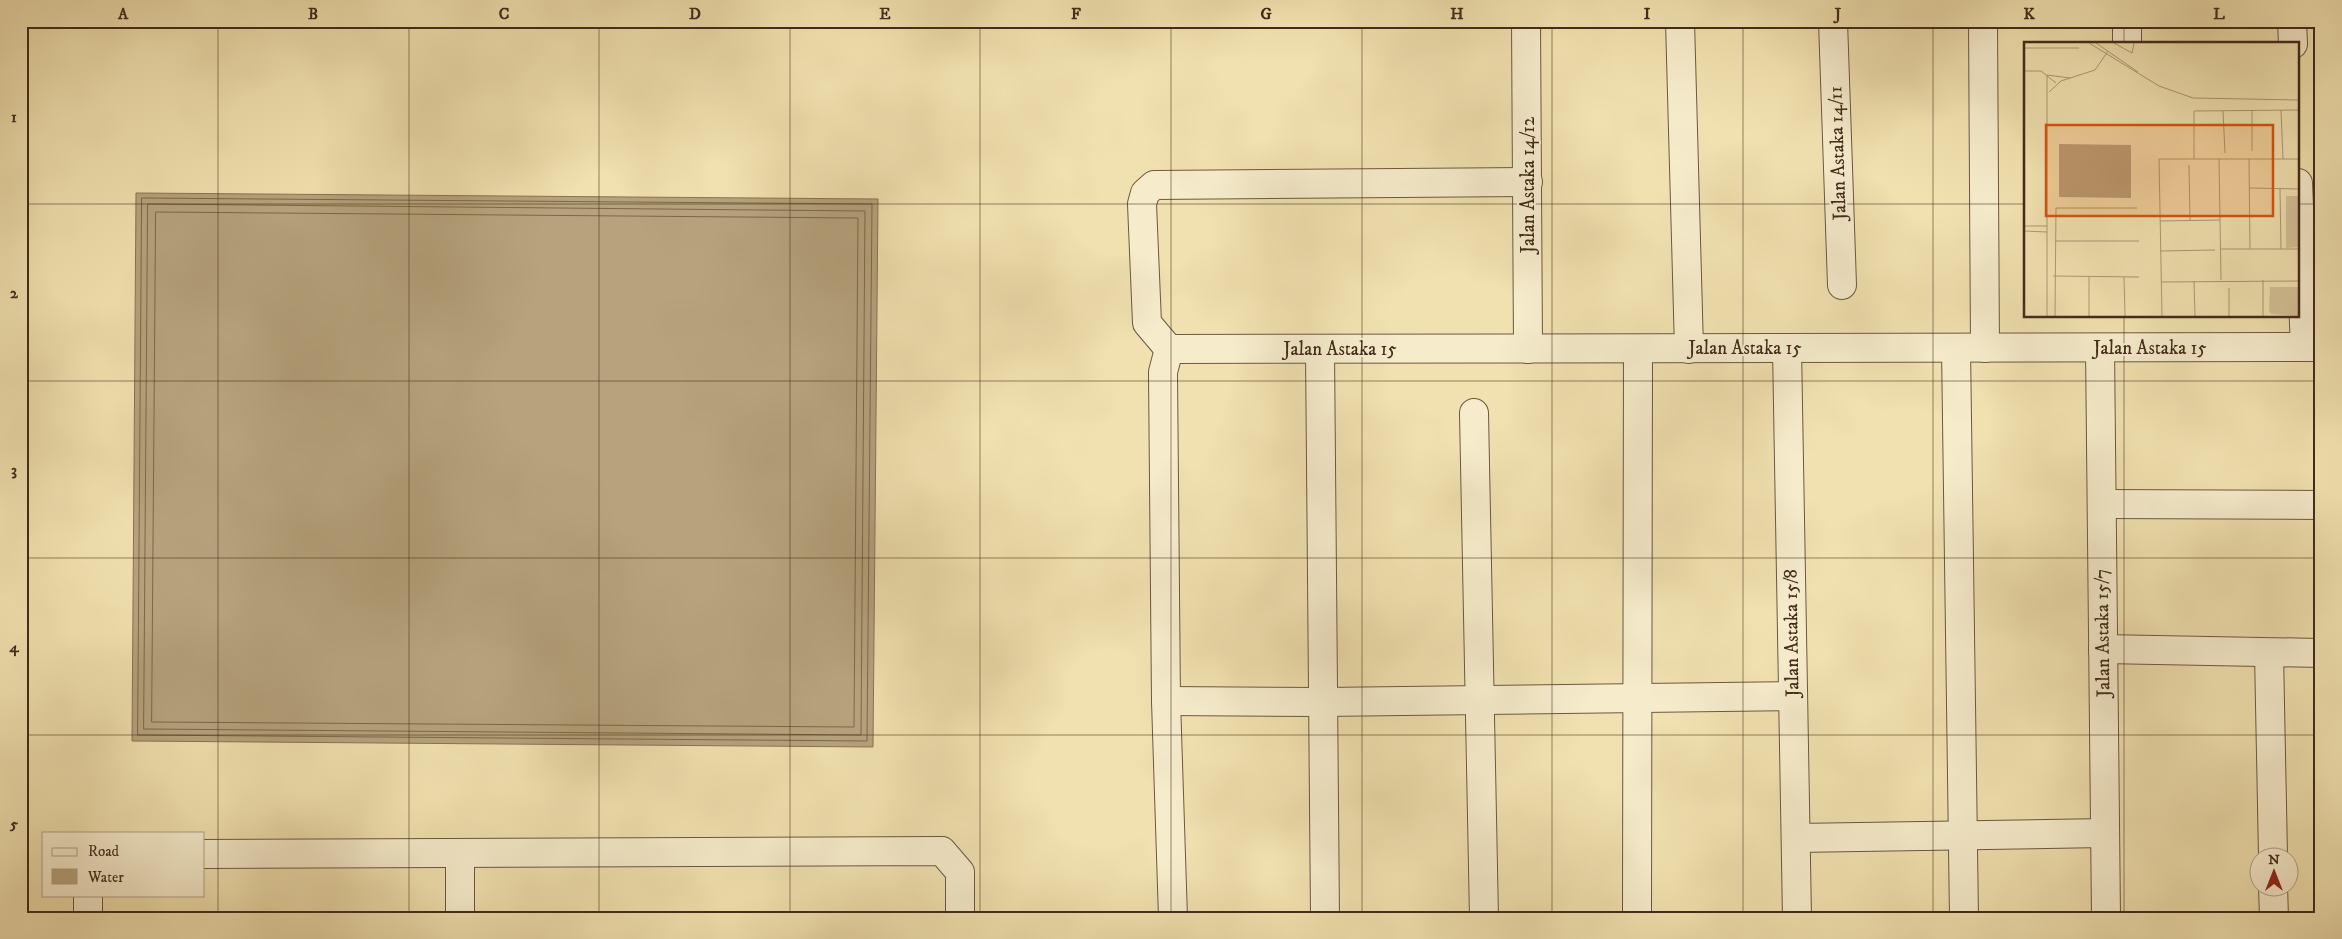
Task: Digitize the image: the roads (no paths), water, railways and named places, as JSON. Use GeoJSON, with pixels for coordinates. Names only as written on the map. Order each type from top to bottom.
{"type":"FeatureCollection","features":[{"type":"Feature","properties":{"kind":"street","name":"Jalan Astaka 14/12"},"geometry":{"type":"LineString","coordinates":[[1526,21],[1528,348]]}},
{"type":"Feature","properties":{"kind":"street"},"geometry":{"type":"LineString","coordinates":[[1680,21],[1689,348]]}},
{"type":"Feature","properties":{"kind":"street","name":"Jalan Astaka 14/11"},"geometry":{"type":"LineString","coordinates":[[1833,21],[1842,285]]}},
{"type":"Feature","properties":{"kind":"street"},"geometry":{"type":"LineString","coordinates":[[1983,21],[1985,348]]}},
{"type":"Feature","properties":{"kind":"street"},"geometry":{"type":"LineString","coordinates":[[2126,21],[2127,42]]}},
{"type":"Feature","properties":{"kind":"street"},"geometry":{"type":"LineString","coordinates":[[2292,21],[2293,42]]}},
{"type":"Feature","properties":{"kind":"street"},"geometry":{"type":"LineString","coordinates":[[1173,918],[1166,700],[1163,372],[1169,349],[1147,323],[1142,204],[1145,193],[1154,185],[1528,182]]}},
{"type":"Feature","properties":{"kind":"street"},"geometry":{"type":"LineString","coordinates":[[2300,205],[2313,347]]}},
{"type":"Feature","properties":{"kind":"street","name":"Jalan Astaka 15"},"geometry":{"type":"LineString","coordinates":[[1169,349],[2313,347]]}},
{"type":"Feature","properties":{"kind":"street"},"geometry":{"type":"LineString","coordinates":[[1637,918],[1638,348]]}},
{"type":"Feature","properties":{"kind":"street","name":"Jalan Astaka 15/8"},"geometry":{"type":"LineString","coordinates":[[1787,348],[1797,918]]}},
{"type":"Feature","properties":{"kind":"street"},"geometry":{"type":"LineString","coordinates":[[1956,348],[1964,918]]}},
{"type":"Feature","properties":{"kind":"street","name":"Jalan Astaka 15/7"},"geometry":{"type":"LineString","coordinates":[[2100,348],[2106,918]]}},
{"type":"Feature","properties":{"kind":"street"},"geometry":{"type":"LineString","coordinates":[[1320,349],[1325,918]]}},
{"type":"Feature","properties":{"kind":"street"},"geometry":{"type":"LineString","coordinates":[[1474,413],[1484,918]]}},
{"type":"Feature","properties":{"kind":"street"},"geometry":{"type":"LineString","coordinates":[[2102,504],[2321,504]]}},
{"type":"Feature","properties":{"kind":"street"},"geometry":{"type":"LineString","coordinates":[[2103,649],[2321,653]]}},
{"type":"Feature","properties":{"kind":"street"},"geometry":{"type":"LineString","coordinates":[[2269,653],[2273,846]]}},
{"type":"Feature","properties":{"kind":"street"},"geometry":{"type":"LineString","coordinates":[[1166,700],[1322,702],[1793,696]]}},
{"type":"Feature","properties":{"kind":"street"},"geometry":{"type":"LineString","coordinates":[[1796,838],[2105,833]]}},
{"type":"Feature","properties":{"kind":"street"},"geometry":{"type":"LineString","coordinates":[[205,854],[942,851],[960,872],[960,918]]}},
{"type":"Feature","properties":{"kind":"street"},"geometry":{"type":"LineString","coordinates":[[460,853],[460,918]]}},
{"type":"Feature","properties":{"kind":"street"},"geometry":{"type":"LineString","coordinates":[[88,896],[88,918]]}},
{"type":"Feature","properties":{"kind":"street"},"geometry":{"type":"LineString","coordinates":[[2273,896],[2274,918]]}},
{"type":"Feature","properties":{"kind":"water"},"geometry":{"type":"Polygon","coordinates":[[[136,193],[878,199],[873,747],[132,741],[136,193]]]}}]}
